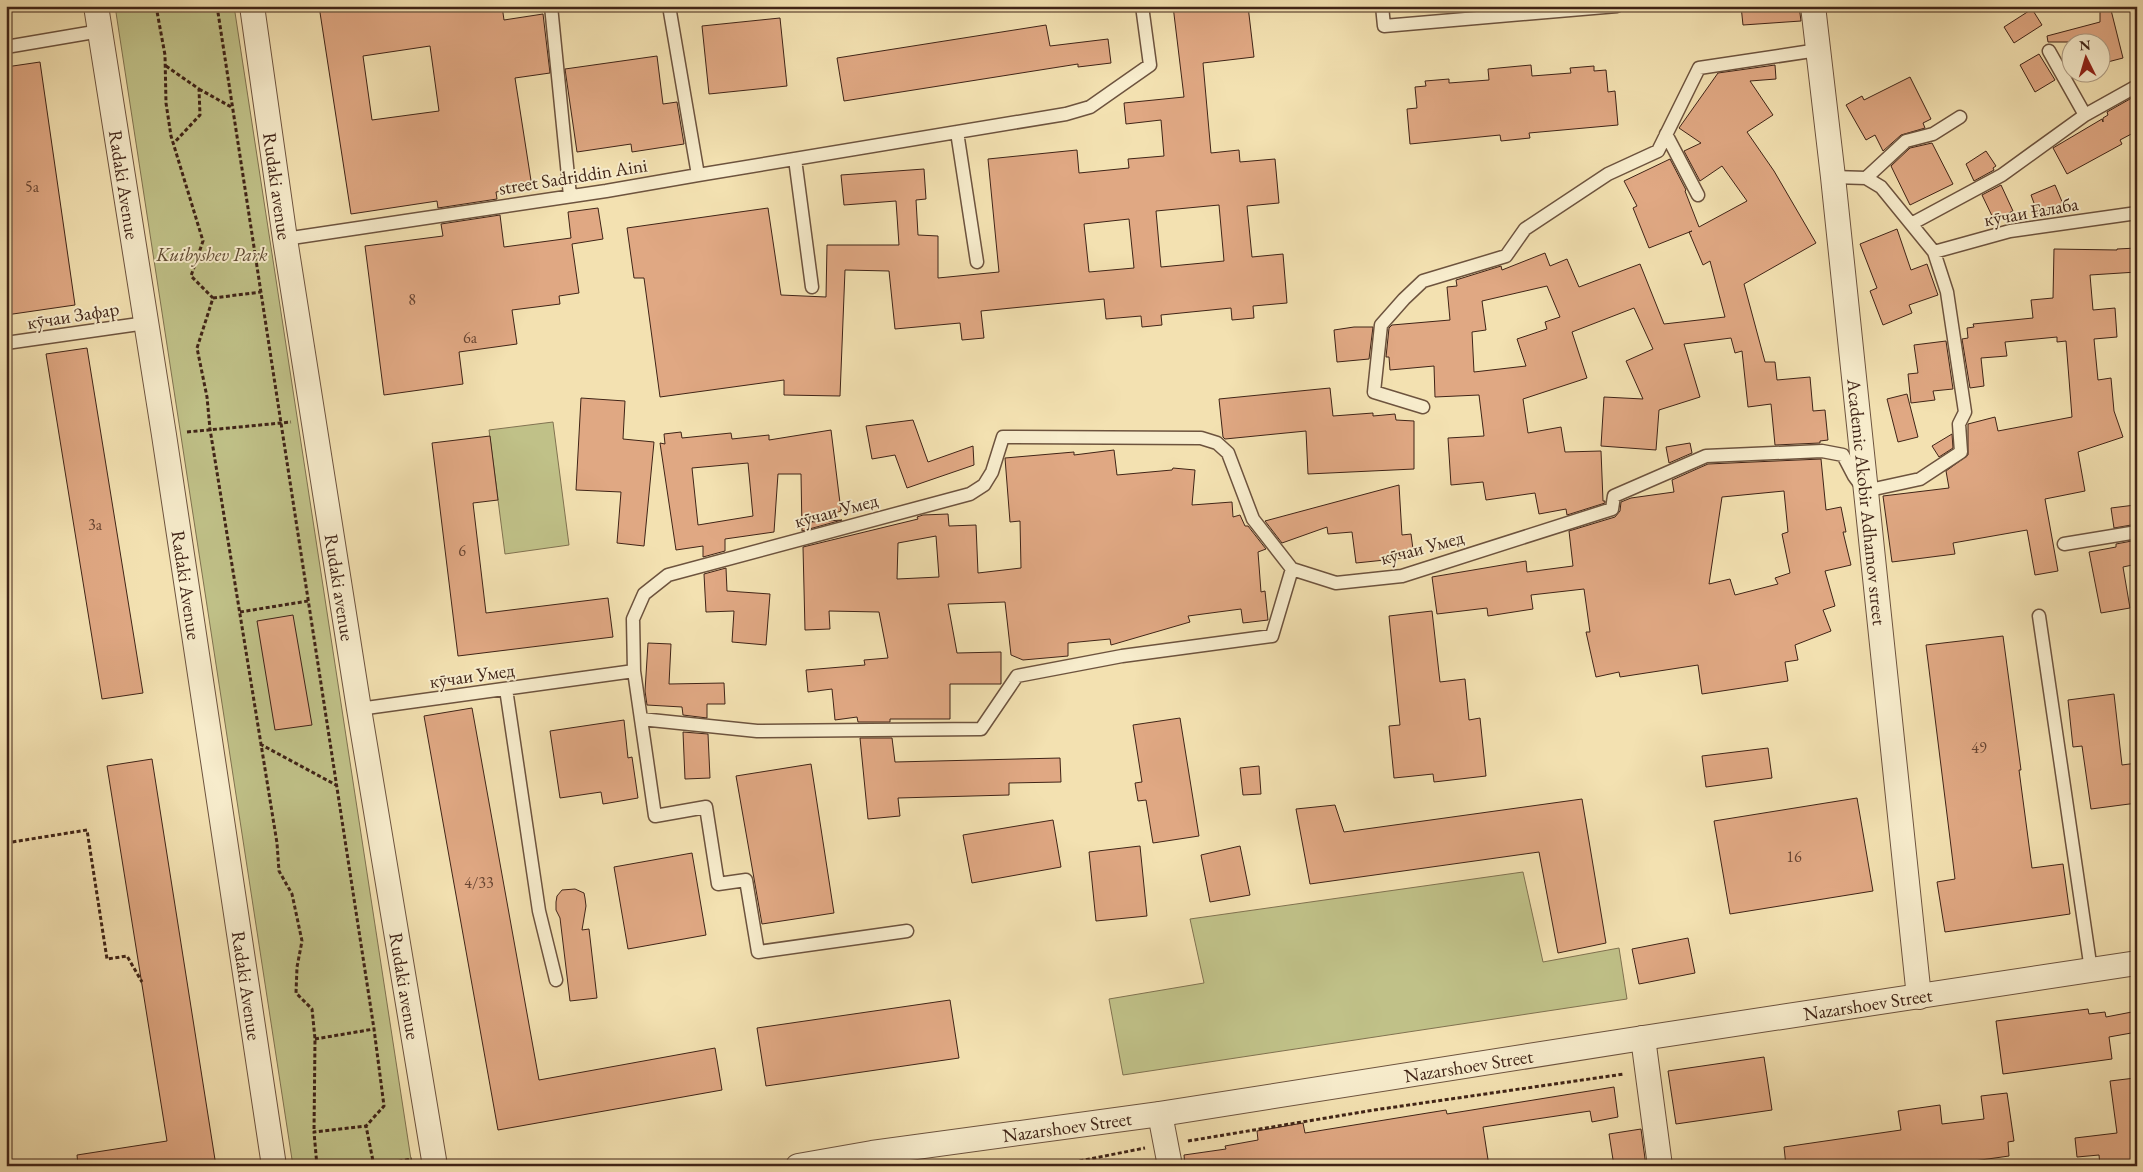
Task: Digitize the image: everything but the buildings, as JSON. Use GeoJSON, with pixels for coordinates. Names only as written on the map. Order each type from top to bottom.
{"type":"FeatureCollection","features":[{"type":"Feature","properties":{"kind":"street","name":"Radaki Avenue"},"geometry":{"type":"LineString","coordinates":[[96,6],[164,435],[274,1166]]}},
{"type":"Feature","properties":{"kind":"street","name":"Rudaki avenue"},"geometry":{"type":"LineString","coordinates":[[252,6],[285,239],[359,709],[435,1160]]}},
{"type":"Feature","properties":{"kind":"street","name":"Academic Akobir Adhamov street"},"geometry":{"type":"LineString","coordinates":[[1813,6],[1833,177],[1919,996]]}},
{"type":"Feature","properties":{"kind":"street","name":"Nazarshoev Street"},"geometry":{"type":"LineString","coordinates":[[798,1166],[873,1160],[1642,1038],[2137,963]]}},
{"type":"Feature","properties":{"kind":"street"},"geometry":{"type":"LineString","coordinates":[[1642,1038],[1660,1166]]}},
{"type":"Feature","properties":{"kind":"street"},"geometry":{"type":"LineString","coordinates":[[1160,1114],[1168,1155]]}},
{"type":"Feature","properties":{"kind":"lane"},"geometry":{"type":"LineString","coordinates":[[551,6],[570,196]]}},
{"type":"Feature","properties":{"kind":"lane"},"geometry":{"type":"LineString","coordinates":[[669,6],[698,175]]}},
{"type":"Feature","properties":{"kind":"lane","name":"street Sadriddin Aini"},"geometry":{"type":"LineString","coordinates":[[285,239],[570,196],[1066,114],[1090,107],[1150,65],[1142,6]]}},
{"type":"Feature","properties":{"kind":"lane"},"geometry":{"type":"LineString","coordinates":[[1382,6],[1384,26],[1617,6]]}},
{"type":"Feature","properties":{"kind":"lane"},"geometry":{"type":"LineString","coordinates":[[6,47],[100,31]]}},
{"type":"Feature","properties":{"kind":"lane"},"geometry":{"type":"LineString","coordinates":[[1423,407],[1374,392],[1381,325],[1423,280],[1506,256],[1525,229],[1608,174],[1658,151],[1699,68],[1818,50]]}},
{"type":"Feature","properties":{"kind":"lane"},"geometry":{"type":"LineString","coordinates":[[2049,51],[2085,115]]}},
{"type":"Feature","properties":{"kind":"lane"},"geometry":{"type":"LineString","coordinates":[[1911,224],[2002,175],[2085,115],[2137,86]]}},
{"type":"Feature","properties":{"kind":"lane"},"geometry":{"type":"LineString","coordinates":[[1866,178],[1906,141],[1933,134],[1960,117]]}},
{"type":"Feature","properties":{"kind":"lane"},"geometry":{"type":"LineString","coordinates":[[957,132],[977,262]]}},
{"type":"Feature","properties":{"kind":"lane"},"geometry":{"type":"LineString","coordinates":[[1666,134],[1698,194]]}},
{"type":"Feature","properties":{"kind":"lane"},"geometry":{"type":"LineString","coordinates":[[795,159],[812,287]]}},
{"type":"Feature","properties":{"kind":"lane"},"geometry":{"type":"LineString","coordinates":[[1833,177],[1866,178],[1880,187],[1934,252],[1947,292],[1965,412],[1959,424],[1960,452],[1920,479],[1865,491]]}},
{"type":"Feature","properties":{"kind":"lane","name":"кӯчаи Ғалаба"},"geometry":{"type":"LineString","coordinates":[[1934,252],[2010,231],[2137,213]]}},
{"type":"Feature","properties":{"kind":"lane","name":"кӯчаи Зафар"},"geometry":{"type":"LineString","coordinates":[[6,343],[146,323]]}},
{"type":"Feature","properties":{"kind":"lane","name":"кӯчаи Умед"},"geometry":{"type":"LineString","coordinates":[[359,709],[634,671],[634,619],[644,594],[668,575],[970,494],[984,485],[992,472],[1003,437],[1202,438],[1217,443],[1228,453],[1253,519],[1292,569],[1336,583],[1402,576],[1612,509],[1614,496],[1706,456],[1822,450],[1843,454],[1854,476],[1865,491]]}},
{"type":"Feature","properties":{"kind":"lane"},"geometry":{"type":"LineString","coordinates":[[2064,544],[2137,532]]}},
{"type":"Feature","properties":{"kind":"lane"},"geometry":{"type":"LineString","coordinates":[[641,719],[756,731],[981,729],[1017,676],[1122,656],[1272,636],[1292,569]]}},
{"type":"Feature","properties":{"kind":"lane"},"geometry":{"type":"LineString","coordinates":[[2039,616],[2091,970]]}},
{"type":"Feature","properties":{"kind":"lane"},"geometry":{"type":"LineString","coordinates":[[634,671],[655,816],[706,807],[718,884],[746,880],[758,952],[907,931]]}},
{"type":"Feature","properties":{"kind":"lane"},"geometry":{"type":"LineString","coordinates":[[506,689],[540,911],[556,980]]}},
{"type":"Feature","properties":{"kind":"path"},"geometry":{"type":"LineString","coordinates":[[156,6],[165,66],[166,103],[173,144],[203,241],[191,276],[213,298]]}},
{"type":"Feature","properties":{"kind":"path"},"geometry":{"type":"LineString","coordinates":[[217,6],[374,1029],[384,1106],[366,1126],[314,1132]]}},
{"type":"Feature","properties":{"kind":"path"},"geometry":{"type":"LineString","coordinates":[[165,66],[199,89],[233,108]]}},
{"type":"Feature","properties":{"kind":"path"},"geometry":{"type":"LineString","coordinates":[[173,144],[200,115],[199,89]]}},
{"type":"Feature","properties":{"kind":"path"},"geometry":{"type":"LineString","coordinates":[[213,298],[261,292]]}},
{"type":"Feature","properties":{"kind":"path"},"geometry":{"type":"LineString","coordinates":[[213,298],[197,348],[207,396],[210,429],[277,843],[279,871],[292,894],[302,941],[296,993],[312,1009],[315,1039],[314,1132],[317,1166]]}},
{"type":"Feature","properties":{"kind":"path"},"geometry":{"type":"LineString","coordinates":[[164,435],[314,419]]}},
{"type":"Feature","properties":{"kind":"path"},"geometry":{"type":"LineString","coordinates":[[240,612],[308,602]]}},
{"type":"Feature","properties":{"kind":"path"},"geometry":{"type":"LineString","coordinates":[[260,744],[336,785]]}},
{"type":"Feature","properties":{"kind":"path"},"geometry":{"type":"LineString","coordinates":[[6,843],[87,830],[107,959],[127,956],[142,982]]}},
{"type":"Feature","properties":{"kind":"path"},"geometry":{"type":"LineString","coordinates":[[315,1039],[374,1029]]}},
{"type":"Feature","properties":{"kind":"path"},"geometry":{"type":"LineString","coordinates":[[1054,1166],[1168,1155],[1374,1110],[1647,1071]]}},
{"type":"Feature","properties":{"kind":"path"},"geometry":{"type":"LineString","coordinates":[[366,1126],[373,1166],[435,1160]]}},
{"type":"Feature","properties":{"kind":"green space","name":"Kuibyshev Park"},"geometry":{"type":"Polygon","coordinates":[[[115,6],[234,6],[412,1166],[293,1166],[115,6]]]}},
{"type":"Feature","properties":{"kind":"green space"},"geometry":{"type":"Polygon","coordinates":[[[553,422],[569,545],[505,554],[489,430],[553,422]]]}},
{"type":"Feature","properties":{"kind":"green space"},"geometry":{"type":"Polygon","coordinates":[[[1523,872],[1543,962],[1619,948],[1627,999],[1123,1075],[1109,999],[1204,983],[1190,919],[1523,872]]]}}]}
